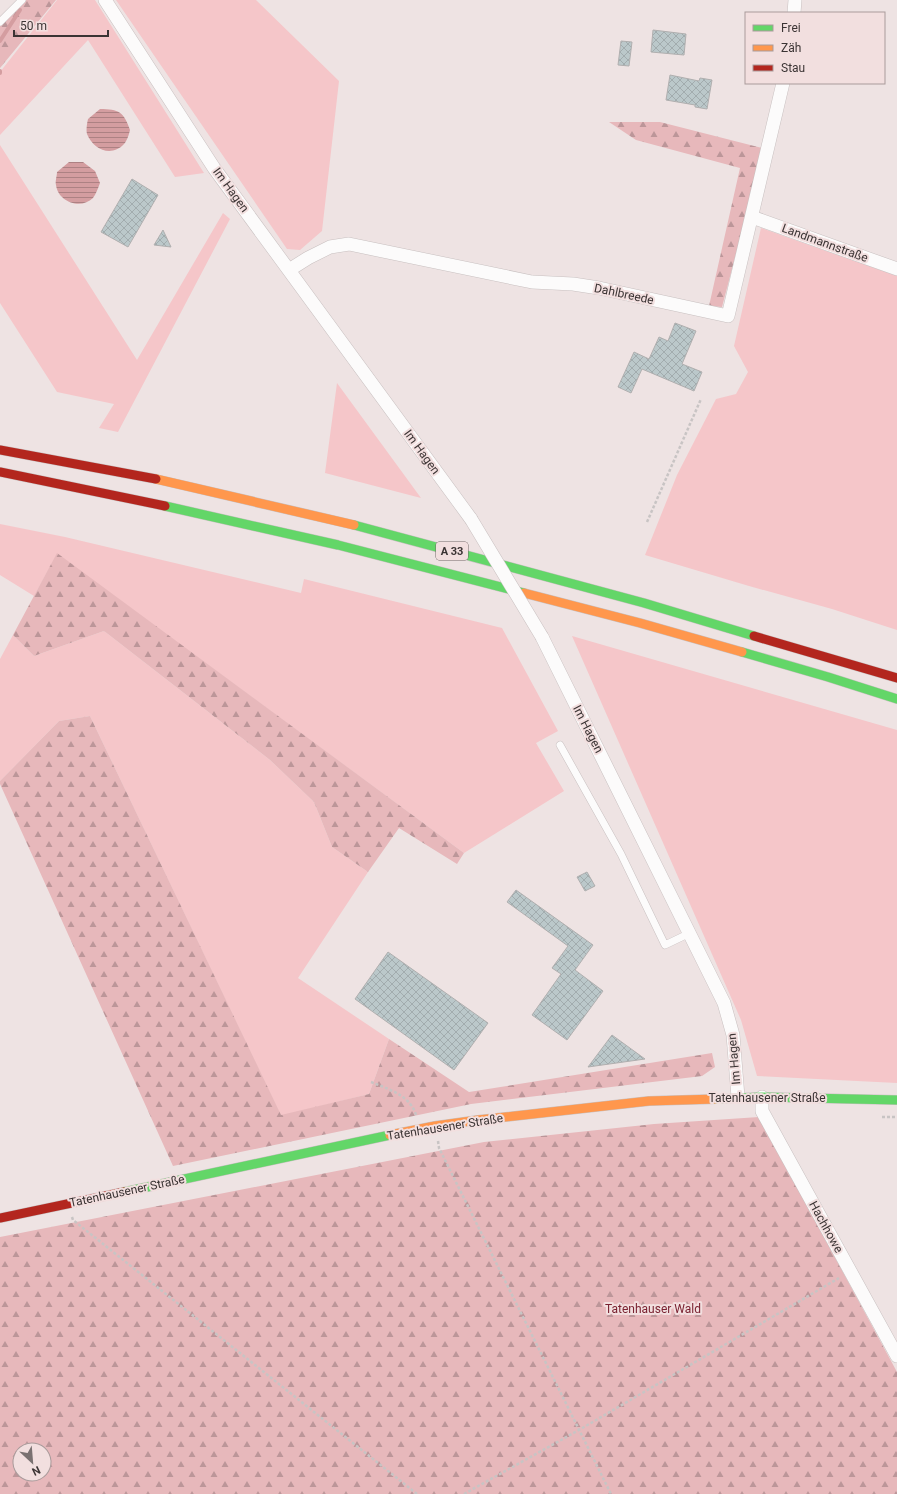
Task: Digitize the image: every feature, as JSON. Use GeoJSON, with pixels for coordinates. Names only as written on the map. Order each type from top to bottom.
{"type":"FeatureCollection","features":[{"type":"Feature","properties":{"kind":"main road","name":"A 33"},"geometry":{"type":"LineString","coordinates":[[0,450],[159,480],[347,524],[644,603],[897,678]]}},
{"type":"Feature","properties":{"kind":"main road","name":"A 33"},"geometry":{"type":"LineString","coordinates":[[0,472],[154,504],[338,545],[640,623],[828,677],[897,699]]}},
{"type":"Feature","properties":{"kind":"main road","name":"Tatenhausener Straße"},"geometry":{"type":"LineString","coordinates":[[0,1218],[419,1130],[478,1120],[649,1101],[738,1097],[897,1100]]}},
{"type":"Feature","properties":{"kind":"street","name":"Im Hagen"},"geometry":{"type":"LineString","coordinates":[[105,0],[214,168],[471,519],[542,637],[724,1004],[733,1035],[738,1097]]}},
{"type":"Feature","properties":{"kind":"street"},"geometry":{"type":"LineString","coordinates":[[794,0],[794,12]]}},
{"type":"Feature","properties":{"kind":"street","name":"Dahlbreede"},"geometry":{"type":"LineString","coordinates":[[289,270],[330,247],[350,244],[532,282],[573,284],[599,288],[728,316],[783,84]]}},
{"type":"Feature","properties":{"kind":"street","name":"Landmannstraße"},"geometry":{"type":"LineString","coordinates":[[752,217],[897,268]]}},
{"type":"Feature","properties":{"kind":"street","name":"Hachhowe"},"geometry":{"type":"LineString","coordinates":[[762,1097],[762,1111],[897,1356]]}},
{"type":"Feature","properties":{"kind":"lane"},"geometry":{"type":"LineString","coordinates":[[0,22],[22,0]]}},
{"type":"Feature","properties":{"kind":"lane"},"geometry":{"type":"LineString","coordinates":[[560,745],[624,860],[666,945],[690,933]]}},
{"type":"Feature","properties":{"kind":"path"},"geometry":{"type":"LineString","coordinates":[[647,522],[701,399]]}},
{"type":"Feature","properties":{"kind":"path"},"geometry":{"type":"LineString","coordinates":[[371,1082],[400,1094],[410,1103],[415,1113],[419,1130]]}},
{"type":"Feature","properties":{"kind":"path"},"geometry":{"type":"LineString","coordinates":[[876,1116],[897,1117]]}},
{"type":"Feature","properties":{"kind":"path"},"geometry":{"type":"LineString","coordinates":[[437,1139],[445,1138]]}},
{"type":"Feature","properties":{"kind":"path"},"geometry":{"type":"LineString","coordinates":[[439,1148],[611,1494]]}},
{"type":"Feature","properties":{"kind":"path"},"geometry":{"type":"LineString","coordinates":[[65,1217],[72,1216]]}},
{"type":"Feature","properties":{"kind":"path"},"geometry":{"type":"LineString","coordinates":[[73,1220],[418,1494]]}},
{"type":"Feature","properties":{"kind":"path"},"geometry":{"type":"LineString","coordinates":[[464,1494],[579,1430],[850,1271]]}},
{"type":"Feature","properties":{"kind":"shaded area"},"geometry":{"type":"Polygon","coordinates":[[[57,0],[95,0],[204,173],[175,177],[88,40],[0,135],[0,72],[57,0]]]}},
{"type":"Feature","properties":{"kind":"shaded area"},"geometry":{"type":"Polygon","coordinates":[[[116,0],[256,0],[339,81],[322,231],[300,250],[287,249],[116,0]]]}},
{"type":"Feature","properties":{"kind":"shaded area"},"geometry":{"type":"Polygon","coordinates":[[[100,109],[116,111],[123,115],[125,119],[130,130],[125,143],[119,148],[108,151],[103,150],[93,144],[87,134],[88,119],[100,109]]]}},
{"type":"Feature","properties":{"kind":"shaded area"},"geometry":{"type":"Polygon","coordinates":[[[0,145],[137,360],[223,213],[230,219],[118,432],[99,428],[114,404],[57,392],[0,303],[0,145]]]}},
{"type":"Feature","properties":{"kind":"shaded area"},"geometry":{"type":"Polygon","coordinates":[[[69,162],[83,162],[95,171],[100,183],[93,198],[88,202],[77,204],[65,200],[58,191],[56,183],[57,172],[69,162]]]}},
{"type":"Feature","properties":{"kind":"shaded area"},"geometry":{"type":"Polygon","coordinates":[[[761,228],[897,276],[897,630],[832,609],[645,555],[677,475],[716,399],[736,394],[748,372],[734,346],[761,228]]]}},
{"type":"Feature","properties":{"kind":"shaded area"},"geometry":{"type":"Polygon","coordinates":[[[337,383],[421,498],[325,473],[337,383]]]}},
{"type":"Feature","properties":{"kind":"shaded area"},"geometry":{"type":"Polygon","coordinates":[[[0,524],[65,537],[301,593],[304,579],[502,628],[558,731],[536,743],[564,791],[464,853],[57,554],[34,596],[0,575],[0,524]]]}},
{"type":"Feature","properties":{"kind":"shaded area"},"geometry":{"type":"Polygon","coordinates":[[[104,631],[270,760],[314,802],[332,847],[368,872],[298,978],[389,1039],[369,1094],[281,1116],[90,716],[59,721],[0,781],[0,659],[13,635],[34,656],[104,631]]]}},
{"type":"Feature","properties":{"kind":"shaded area"},"geometry":{"type":"Polygon","coordinates":[[[572,636],[897,730],[897,1083],[757,1076],[741,1020],[572,636]]]}},
{"type":"Feature","properties":{"kind":"green space"},"geometry":{"type":"Polygon","coordinates":[[[25,0],[56,0],[0,68],[0,25],[25,0]]]}},
{"type":"Feature","properties":{"kind":"green space"},"geometry":{"type":"Polygon","coordinates":[[[609,122],[660,122],[762,148],[758,170],[722,307],[709,306],[740,168],[636,140],[609,122]]]}},
{"type":"Feature","properties":{"kind":"green space"},"geometry":{"type":"Polygon","coordinates":[[[57,553],[464,853],[457,864],[399,828],[368,872],[332,847],[314,802],[270,760],[104,631],[34,656],[13,635],[57,553]]]}},
{"type":"Feature","properties":{"kind":"green space"},"geometry":{"type":"Polygon","coordinates":[[[90,716],[281,1115],[369,1094],[389,1039],[469,1092],[712,1053],[715,1067],[702,1076],[471,1104],[173,1166],[0,784],[0,781],[59,721],[90,716]]]}},
{"type":"Feature","properties":{"kind":"green space","name":"Tatenhauser Wald"},"geometry":{"type":"Polygon","coordinates":[[[759,1117],[897,1372],[897,1494],[0,1494],[0,1237],[484,1142],[654,1124],[759,1117]]]}},
{"type":"Feature","properties":{"kind":"building"},"geometry":{"type":"Polygon","coordinates":[[[653,30],[686,34],[684,55],[651,52],[653,30]]]}},
{"type":"Feature","properties":{"kind":"building"},"geometry":{"type":"Polygon","coordinates":[[[621,41],[632,42],[629,66],[618,65],[621,41]]]}},
{"type":"Feature","properties":{"kind":"building"},"geometry":{"type":"Polygon","coordinates":[[[670,75],[699,81],[700,78],[712,80],[707,109],[695,107],[695,105],[666,100],[670,75]]]}},
{"type":"Feature","properties":{"kind":"building"},"geometry":{"type":"Polygon","coordinates":[[[132,179],[158,195],[128,247],[101,232],[132,179]]]}},
{"type":"Feature","properties":{"kind":"building"},"geometry":{"type":"Polygon","coordinates":[[[163,230],[171,247],[154,245],[163,230]]]}},
{"type":"Feature","properties":{"kind":"building"},"geometry":{"type":"Polygon","coordinates":[[[675,323],[696,331],[682,364],[702,372],[694,391],[642,369],[631,393],[618,387],[634,352],[649,359],[659,337],[668,341],[675,323]]]}},
{"type":"Feature","properties":{"kind":"building"},"geometry":{"type":"Polygon","coordinates":[[[587,872],[595,886],[585,891],[577,877],[587,872]]]}},
{"type":"Feature","properties":{"kind":"building"},"geometry":{"type":"Polygon","coordinates":[[[516,890],[593,945],[575,970],[603,991],[567,1040],[532,1015],[561,974],[552,968],[568,946],[507,902],[516,890]]]}},
{"type":"Feature","properties":{"kind":"building"},"geometry":{"type":"Polygon","coordinates":[[[388,952],[488,1023],[454,1070],[355,999],[388,952]]]}},
{"type":"Feature","properties":{"kind":"building"},"geometry":{"type":"Polygon","coordinates":[[[612,1035],[645,1059],[588,1067],[612,1035]]]}},
{"type":"Feature","properties":{"kind":"waterway"},"geometry":{"type":"LineString","coordinates":[[0,41],[20,10]]}},
{"type":"Feature","properties":{"kind":"traffic: fast"},"geometry":{"type":"LineString","coordinates":[[165,506],[338,545],[524,593]]}},
{"type":"Feature","properties":{"kind":"traffic: fast"},"geometry":{"type":"LineString","coordinates":[[354,525],[644,603],[754,636]]}},
{"type":"Feature","properties":{"kind":"traffic: fast"},"geometry":{"type":"LineString","coordinates":[[742,652],[897,699]]}},
{"type":"Feature","properties":{"kind":"traffic: fast"},"geometry":{"type":"LineString","coordinates":[[716,1099],[762,1097],[897,1100]]}},
{"type":"Feature","properties":{"kind":"traffic: fast"},"geometry":{"type":"LineString","coordinates":[[124,1192],[390,1135]]}},
{"type":"Feature","properties":{"kind":"traffic: slow"},"geometry":{"type":"LineString","coordinates":[[156,479],[354,525]]}},
{"type":"Feature","properties":{"kind":"traffic: slow"},"geometry":{"type":"LineString","coordinates":[[524,593],[640,623],[742,652]]}},
{"type":"Feature","properties":{"kind":"traffic: slow"},"geometry":{"type":"LineString","coordinates":[[390,1135],[435,1126],[478,1120],[649,1101],[716,1099]]}},
{"type":"Feature","properties":{"kind":"traffic: jam"},"geometry":{"type":"LineString","coordinates":[[0,450],[156,479]]}},
{"type":"Feature","properties":{"kind":"traffic: jam"},"geometry":{"type":"LineString","coordinates":[[0,472],[165,506]]}},
{"type":"Feature","properties":{"kind":"traffic: jam"},"geometry":{"type":"LineString","coordinates":[[754,636],[897,678]]}},
{"type":"Feature","properties":{"kind":"traffic: jam"},"geometry":{"type":"LineString","coordinates":[[0,1218],[124,1192]]}}]}
